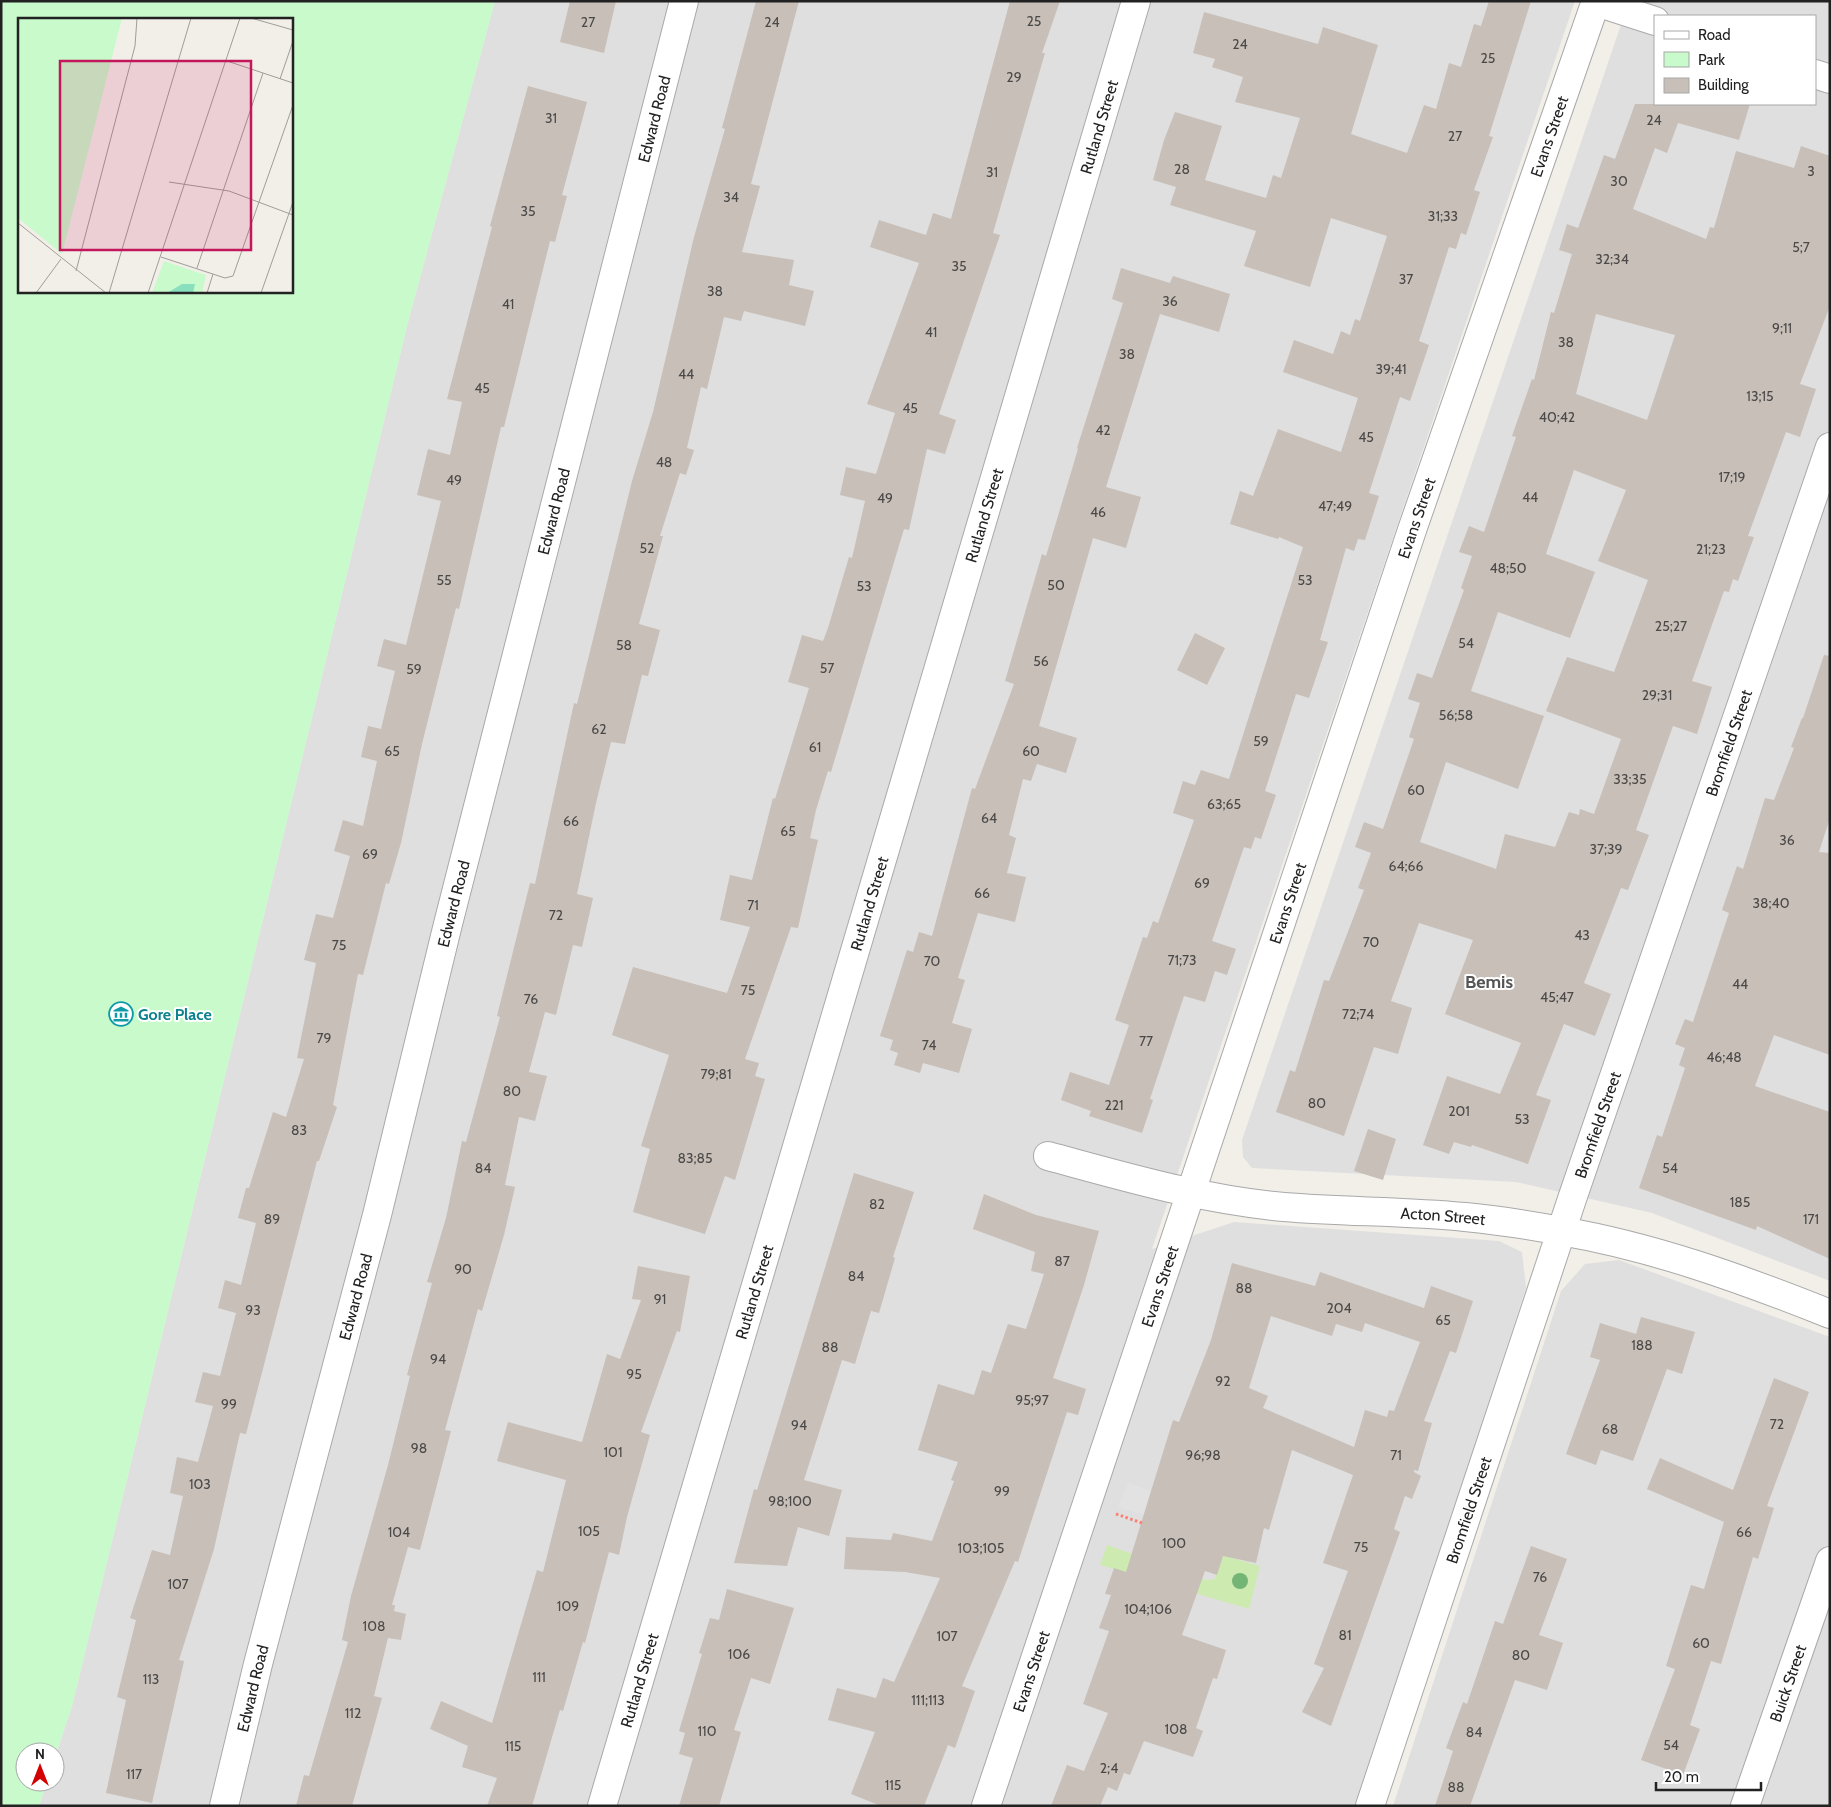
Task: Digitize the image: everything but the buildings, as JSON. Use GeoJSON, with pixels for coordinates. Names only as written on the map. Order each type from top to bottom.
{"type":"FeatureCollection","features":[{"type":"Feature","properties":{"kind":"street","name":"Edward Road"},"geometry":{"type":"LineString","coordinates":[[224,1806],[258,1664],[377,1214],[448,924],[684,1]]}},
{"type":"Feature","properties":{"kind":"street","name":"Rutland Street"},"geometry":{"type":"LineString","coordinates":[[602,1806],[1136,1]]}},
{"type":"Feature","properties":{"kind":"street"},"geometry":{"type":"LineString","coordinates":[[1596,1],[1654,21]]}},
{"type":"Feature","properties":{"kind":"street","name":"Evans Street"},"geometry":{"type":"LineString","coordinates":[[986,1806],[1412,530],[1596,1]]}},
{"type":"Feature","properties":{"kind":"street"},"geometry":{"type":"LineString","coordinates":[[1816,74],[1830,79]]}},
{"type":"Feature","properties":{"kind":"street","name":"Bromfield Street"},"geometry":{"type":"LineString","coordinates":[[1370,1806],[1561,1231],[1830,446]]}},
{"type":"Feature","properties":{"kind":"street","name":"Acton Street"},"geometry":{"type":"LineString","coordinates":[[1048,1156],[1192,1193],[1284,1207],[1464,1217],[1561,1231],[1615,1242],[1696,1265],[1830,1314]]}},
{"type":"Feature","properties":{"kind":"street","name":"Buick Street"},"geometry":{"type":"LineString","coordinates":[[1745,1806],[1830,1561]]}},
{"type":"Feature","properties":{"kind":"path"},"geometry":{"type":"LineString","coordinates":[[1111,1512],[1142,1523]]}},
{"type":"Feature","properties":{"kind":"shaded area"},"geometry":{"type":"Polygon","coordinates":[[[495,1],[1575,1],[1152,1249],[1234,1222],[1499,1241],[1522,1252],[1526,1288],[1356,1806],[39,1806],[44,1792],[65,1792],[65,1742],[60,1742],[72,1706],[408,322],[495,1]]]}},
{"type":"Feature","properties":{"kind":"shaded area"},"geometry":{"type":"Polygon","coordinates":[[[1629,1],[1830,1],[1830,1281],[1652,1213],[1516,1182],[1252,1168],[1243,1157],[1242,1140],[1629,1]]]}},
{"type":"Feature","properties":{"kind":"shaded area"},"geometry":{"type":"Polygon","coordinates":[[[1619,1260],[1830,1337],[1830,1806],[1393,1806],[1561,1291],[1585,1264],[1619,1260]]]}},
{"type":"Feature","properties":{"kind":"shaded area"},"geometry":{"type":"Polygon","coordinates":[[[1128,1483],[1234,1519],[1228,1540],[1118,1507],[1128,1483]]]}},
{"type":"Feature","properties":{"kind":"green space","name":"Gore Place"},"geometry":{"type":"Polygon","coordinates":[[[1,1],[495,1],[408,322],[72,1706],[60,1742],[15,1742],[15,1792],[44,1792],[39,1806],[1,1806],[1,1]]]}},
{"type":"Feature","properties":{"kind":"green space"},"geometry":{"type":"Polygon","coordinates":[[[1107,1545],[1206,1580],[1215,1579],[1222,1555],[1260,1566],[1249,1609],[1100,1565],[1107,1545]]]}},
{"type":"Feature","properties":{"kind":"place","name":"Gore Place"},"geometry":{"type":"Point","coordinates":[121,1014]}},
{"type":"Feature","properties":{"kind":"district","name":"Bemis"},"geometry":{"type":"Point","coordinates":[1489,982]}}]}
